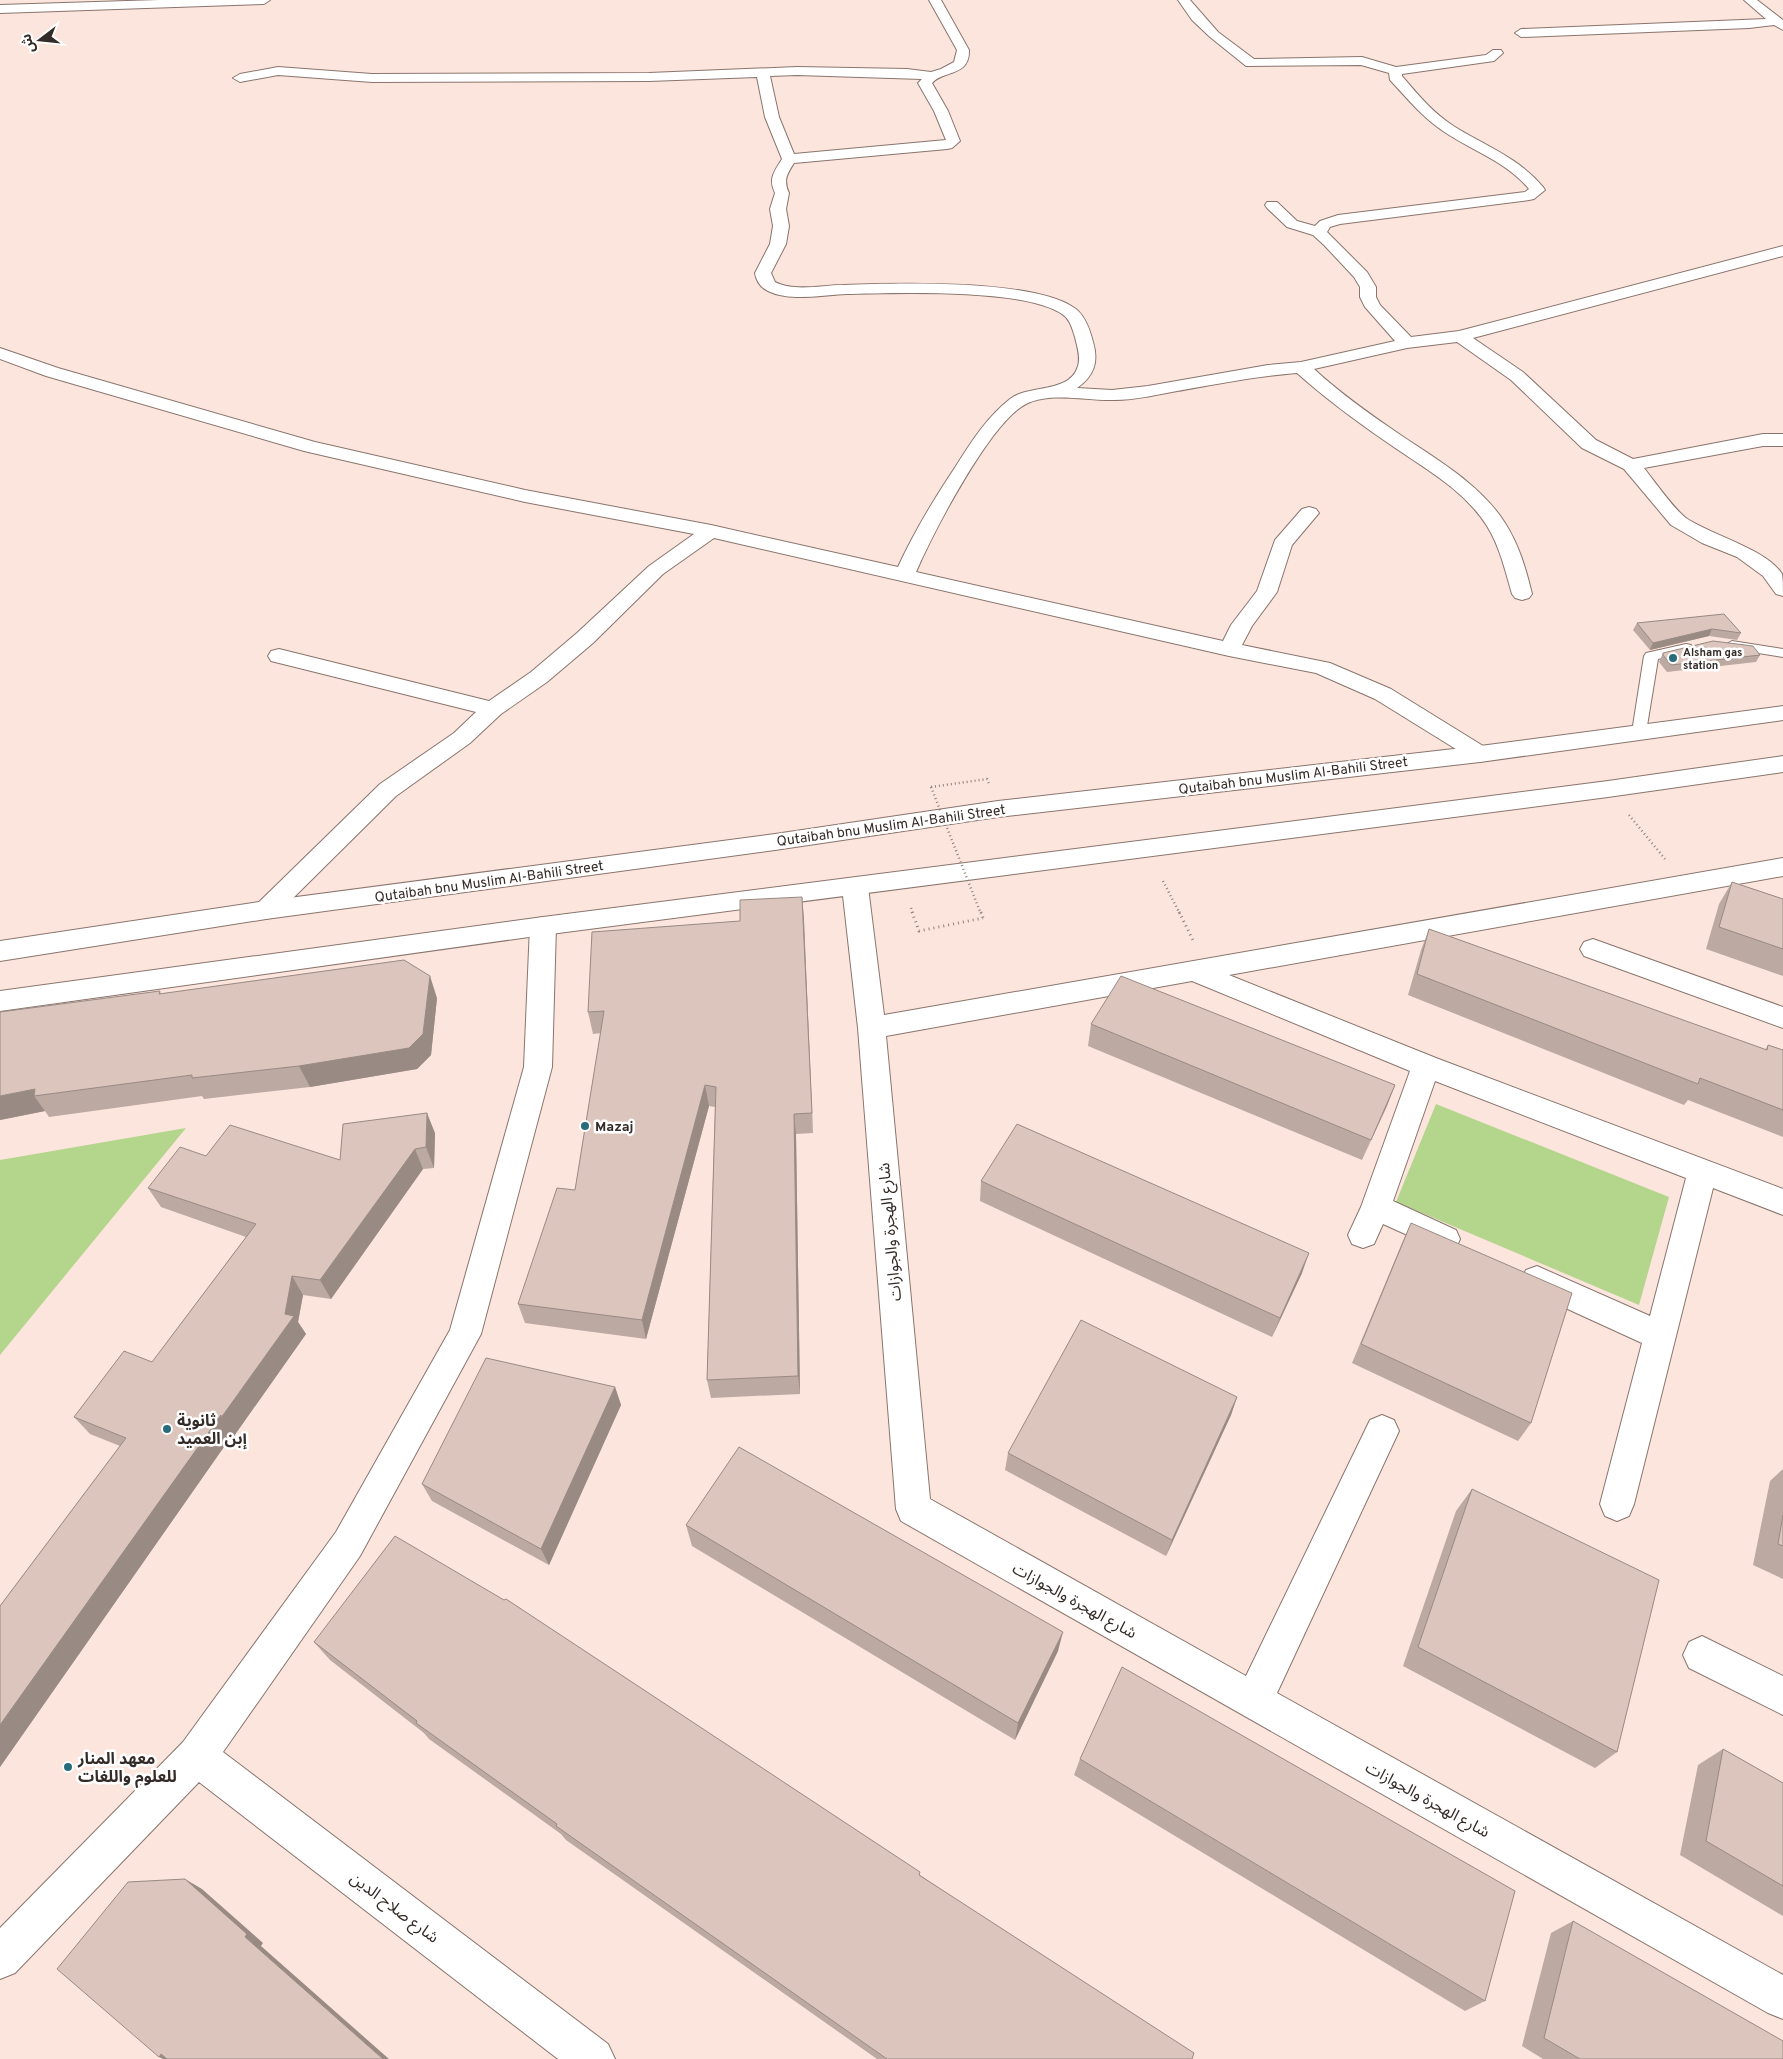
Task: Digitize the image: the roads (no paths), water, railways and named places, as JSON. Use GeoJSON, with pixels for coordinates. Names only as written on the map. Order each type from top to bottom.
{"type":"FeatureCollection","features":[{"type":"Feature","properties":{"kind":"street"},"geometry":{"type":"LineString","coordinates":[[0,9],[264,0]]}},
{"type":"Feature","properties":{"kind":"street"},"geometry":{"type":"LineString","coordinates":[[240,78],[278,71],[372,78],[649,77],[763,72],[884,72],[931,76],[946,72],[959,64],[963,56],[962,50],[935,0]]}},
{"type":"Feature","properties":{"kind":"street"},"geometry":{"type":"LineString","coordinates":[[1184,0],[1218,38],[1240,57],[1251,63],[1362,61],[1396,71],[1490,58],[1497,53]]}},
{"type":"Feature","properties":{"kind":"street"},"geometry":{"type":"LineString","coordinates":[[1750,0],[1779,22]]}},
{"type":"Feature","properties":{"kind":"street"},"geometry":{"type":"LineString","coordinates":[[1521,33],[1779,22]]}},
{"type":"Feature","properties":{"kind":"street"},"geometry":{"type":"LineString","coordinates":[[1318,232],[1325,224],[1338,220],[1529,196],[1538,190],[1534,184],[1499,158],[1436,120],[1413,99],[1395,77],[1396,71]]}},
{"type":"Feature","properties":{"kind":"street"},"geometry":{"type":"LineString","coordinates":[[763,72],[764,85],[775,123],[789,159]]}},
{"type":"Feature","properties":{"kind":"street"},"geometry":{"type":"LineString","coordinates":[[789,159],[923,148],[947,145],[953,142],[941,111],[925,83],[931,76]]}},
{"type":"Feature","properties":{"kind":"street"},"geometry":{"type":"LineString","coordinates":[[789,159],[778,177],[778,184],[782,193],[778,217],[781,226],[778,244],[763,273],[763,278],[768,285],[792,292],[860,288],[946,290],[1019,296],[1049,303],[1067,310],[1076,319],[1089,358],[1084,373],[1077,381],[1058,393]]}},
{"type":"Feature","properties":{"kind":"street"},"geometry":{"type":"LineString","coordinates":[[1272,205],[1292,224],[1318,232],[1361,275],[1368,287],[1368,297],[1373,308],[1407,343]]}},
{"type":"Feature","properties":{"kind":"street"},"geometry":{"type":"LineString","coordinates":[[905,574],[920,541],[942,502],[983,438],[1000,417],[1018,401],[1036,394],[1112,395],[1148,392],[1268,370],[1301,367],[1407,343],[1460,336],[1783,251]]}},
{"type":"Feature","properties":{"kind":"street"},"geometry":{"type":"LineString","coordinates":[[1460,336],[1516,376],[1589,444],[1631,465],[1678,522],[1709,539],[1744,553],[1770,572],[1783,590]]}},
{"type":"Feature","properties":{"kind":"street"},"geometry":{"type":"LineString","coordinates":[[0,353],[52,372],[311,447],[525,496],[711,531],[1229,649],[1322,668],[1383,694],[1480,754]]}},
{"type":"Feature","properties":{"kind":"street"},"geometry":{"type":"LineString","coordinates":[[1301,367],[1319,384],[1432,464],[1471,496],[1490,517],[1505,539],[1515,566],[1522,594]]}},
{"type":"Feature","properties":{"kind":"street"},"geometry":{"type":"LineString","coordinates":[[1631,465],[1763,440],[1783,440]]}},
{"type":"Feature","properties":{"kind":"street"},"geometry":{"type":"LineString","coordinates":[[1229,649],[1242,625],[1267,592],[1282,544],[1309,512]]}},
{"type":"Feature","properties":{"kind":"street"},"geometry":{"type":"LineString","coordinates":[[266,910],[388,790],[462,738],[493,709],[539,677],[585,638],[656,570],[711,531]]}},
{"type":"Feature","properties":{"kind":"street"},"geometry":{"type":"LineString","coordinates":[[279,656],[493,709]]}},
{"type":"Feature","properties":{"kind":"street","name":"Qutaibah bnu Muslim Al-Bahili Street"},"geometry":{"type":"LineString","coordinates":[[0,951],[266,910],[776,842],[998,809],[1480,754],[1783,712]]}},
{"type":"Feature","properties":{"kind":"street"},"geometry":{"type":"LineString","coordinates":[[0,1001],[543,926],[1608,789],[1783,764]]}},
{"type":"Feature","properties":{"kind":"street"},"geometry":{"type":"LineString","coordinates":[[872,1028],[1783,867]]}},
{"type":"Feature","properties":{"kind":"street","name":"شارع الهجرة والجوازات"},"geometry":{"type":"LineString","coordinates":[[855,887],[872,1028],[912,1509],[1783,1998]]}},
{"type":"Feature","properties":{"kind":"street"},"geometry":{"type":"LineString","coordinates":[[0,1958],[197,1756],[348,1544],[465,1334],[538,1067],[543,926]]}},
{"type":"Feature","properties":{"kind":"street"},"geometry":{"type":"LineString","coordinates":[[1593,948],[1783,1018]]}},
{"type":"Feature","properties":{"kind":"street"},"geometry":{"type":"LineString","coordinates":[[1202,971],[1426,1066],[1783,1202]]}},
{"type":"Feature","properties":{"kind":"street"},"geometry":{"type":"LineString","coordinates":[[1363,1236],[1376,1207],[1426,1066]]}},
{"type":"Feature","properties":{"kind":"street"},"geometry":{"type":"LineString","coordinates":[[1617,1504],[1704,1171]]}},
{"type":"Feature","properties":{"kind":"street"},"geometry":{"type":"LineString","coordinates":[[1376,1207],[1474,1252]]}},
{"type":"Feature","properties":{"kind":"street"},"geometry":{"type":"LineString","coordinates":[[1509,1268],[1661,1336]]}},
{"type":"Feature","properties":{"kind":"street"},"geometry":{"type":"LineString","coordinates":[[1254,1701],[1382,1431]]}},
{"type":"Feature","properties":{"kind":"street"},"geometry":{"type":"LineString","coordinates":[[1702,1655],[1783,1696]]}},
{"type":"Feature","properties":{"kind":"street","name":"شارع صلاح الدين"},"geometry":{"type":"LineString","coordinates":[[197,1756],[593,2059]]}},
{"type":"Feature","properties":{"kind":"lane"},"geometry":{"type":"LineString","coordinates":[[1718,643],[1783,653]]}},
{"type":"Feature","properties":{"kind":"lane"},"geometry":{"type":"LineString","coordinates":[[1639,732],[1651,656],[1699,644]]}},
{"type":"Feature","properties":{"kind":"place","name":"Alsham gas station"},"geometry":{"type":"Point","coordinates":[1673,658]}},
{"type":"Feature","properties":{"kind":"place","name":"Mazaj"},"geometry":{"type":"Point","coordinates":[585,1126]}},
{"type":"Feature","properties":{"kind":"place","name":"ثانوية إبن العميد"},"geometry":{"type":"Point","coordinates":[167,1429]}},
{"type":"Feature","properties":{"kind":"place","name":"معهد المنار للعلوم واللغات"},"geometry":{"type":"Point","coordinates":[68,1767]}}]}
